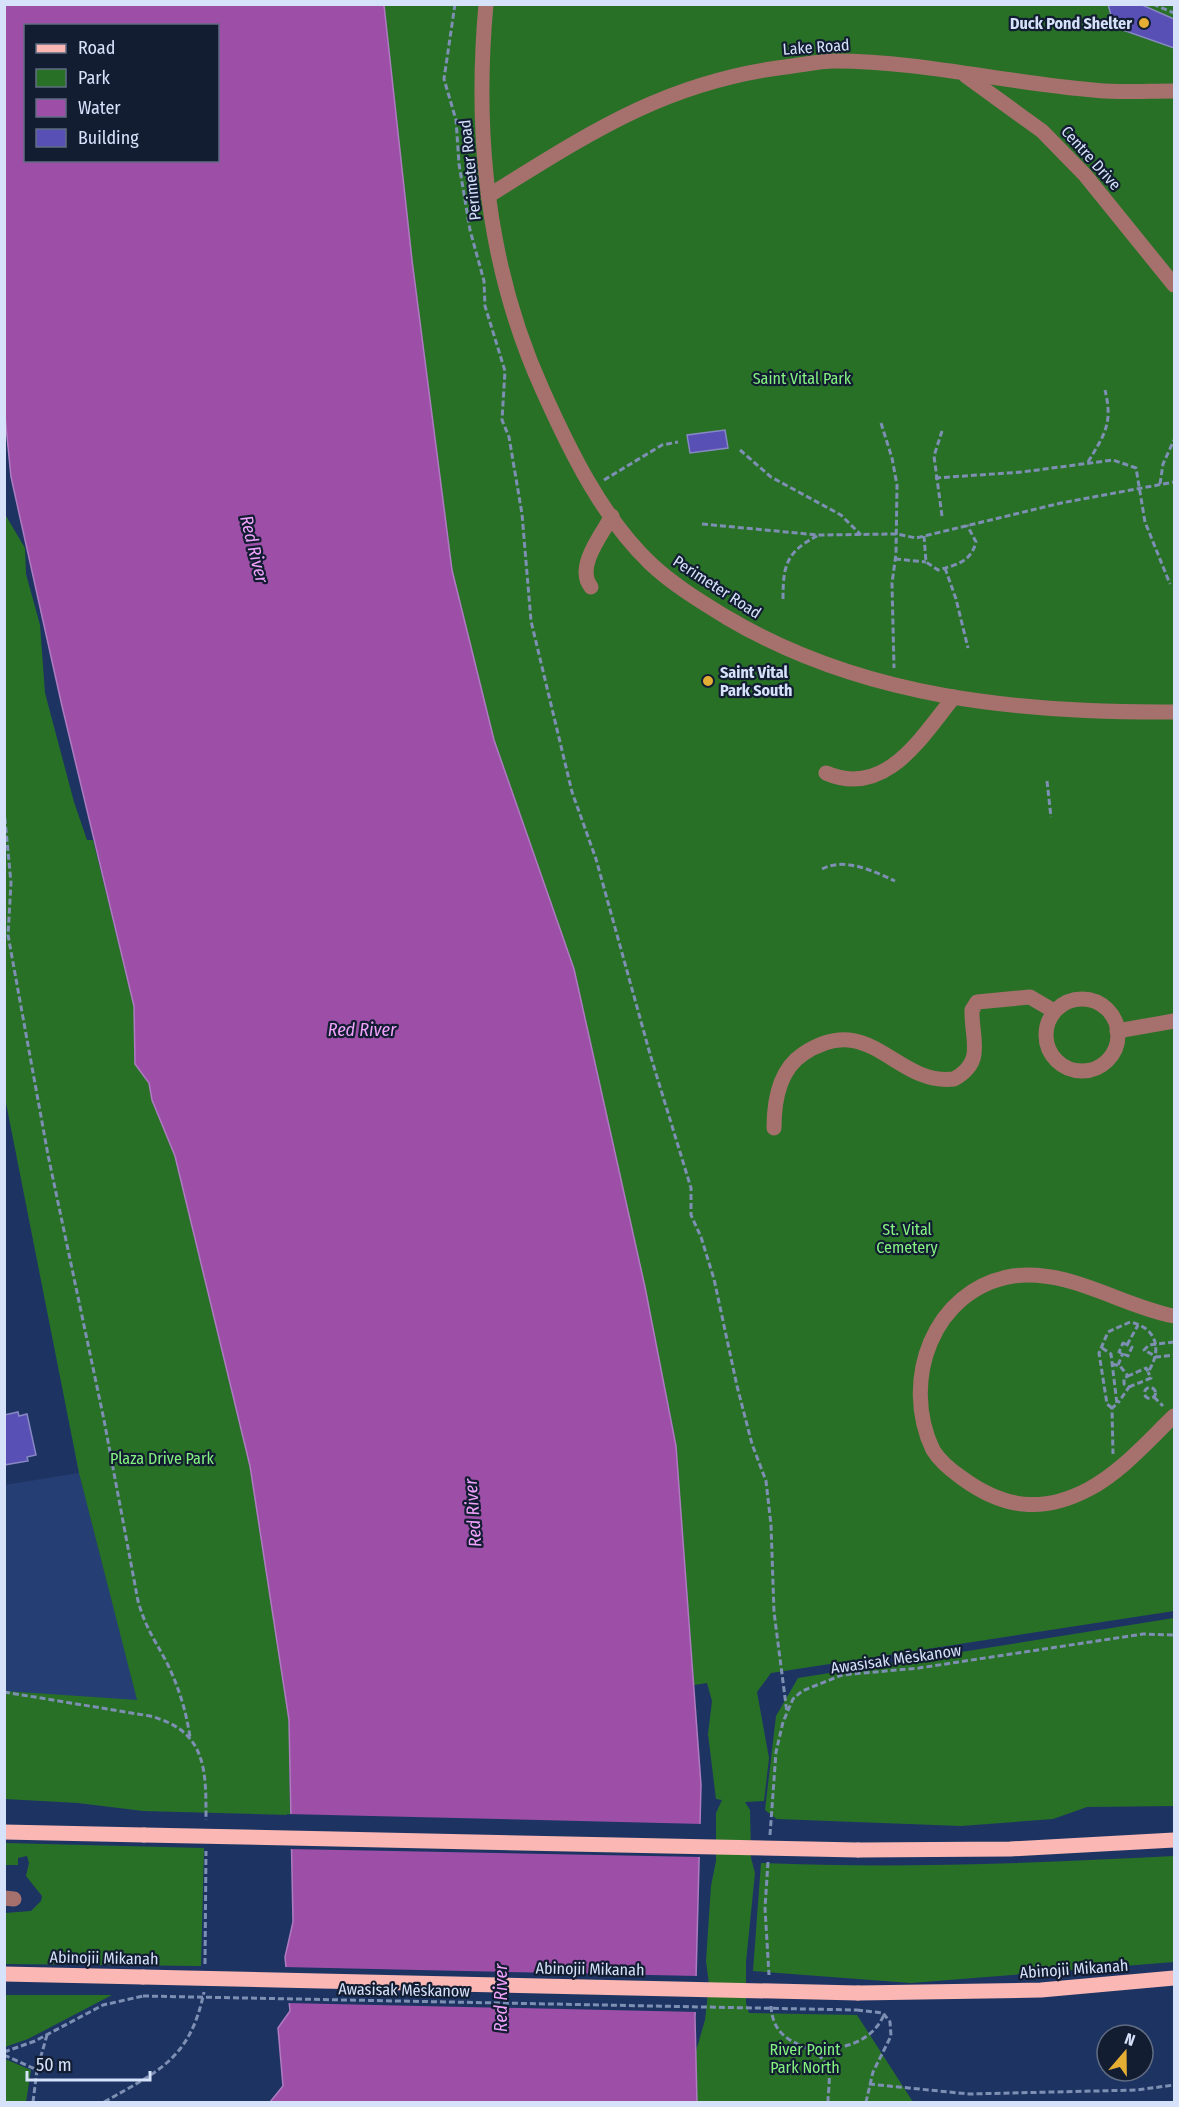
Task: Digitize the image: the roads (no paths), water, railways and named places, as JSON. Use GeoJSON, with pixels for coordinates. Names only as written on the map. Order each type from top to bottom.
{"type":"FeatureCollection","features":[{"type":"Feature","properties":{"kind":"main road"},"geometry":{"type":"LineString","coordinates":[[4,1823],[102,1834]]}},
{"type":"Feature","properties":{"kind":"main road"},"geometry":{"type":"LineString","coordinates":[[4,1832],[858,1850],[1010,1849],[1174,1839]]}},
{"type":"Feature","properties":{"kind":"main road","name":"Abinojii Mikanah"},"geometry":{"type":"LineString","coordinates":[[4,1974],[858,1993],[1041,1990],[1174,1978]]}},
{"type":"Feature","properties":{"kind":"street","name":"Perimeter Road"},"geometry":{"type":"LineString","coordinates":[[486,4],[482,51],[481,133],[488,196],[505,279],[525,346],[557,421],[592,487],[650,563],[698,600],[750,631],[806,659],[864,679],[954,697],[1024,707],[1113,713],[1174,712]]}},
{"type":"Feature","properties":{"kind":"street","name":"Lake Road"},"geometry":{"type":"LineString","coordinates":[[488,196],[634,110],[692,86],[764,70],[833,61],[897,63],[1094,91],[1174,92]]}},
{"type":"Feature","properties":{"kind":"street","name":"Centre Drive"},"geometry":{"type":"LineString","coordinates":[[964,74],[1049,138],[1085,175],[1174,285]]}},
{"type":"Feature","properties":{"kind":"street"},"geometry":{"type":"LineString","coordinates":[[591,587],[586,582],[586,568],[612,516]]}},
{"type":"Feature","properties":{"kind":"street"},"geometry":{"type":"LineString","coordinates":[[826,773],[838,779],[853,780],[895,767],[954,697]]}},
{"type":"Feature","properties":{"kind":"street"},"geometry":{"type":"LineString","coordinates":[[774,1128],[774,1107],[780,1085],[797,1057],[809,1049],[835,1040],[850,1040],[879,1048],[930,1079],[954,1078],[973,1063],[975,1049],[972,1010],[977,1002],[1030,997],[1054,1011]]}},
{"type":"Feature","properties":{"kind":"street"},"geometry":{"type":"LineString","coordinates":[[1075,999],[1086,999],[1107,1010],[1118,1030],[1117,1042],[1105,1062],[1083,1071],[1071,1069],[1052,1056],[1047,1045],[1046,1033],[1054,1011],[1075,999]]}},
{"type":"Feature","properties":{"kind":"street"},"geometry":{"type":"LineString","coordinates":[[1118,1030],[1174,1021]]}},
{"type":"Feature","properties":{"kind":"street"},"geometry":{"type":"LineString","coordinates":[[1174,1316],[1146,1309],[1049,1276],[1016,1276],[995,1280],[974,1290],[955,1304],[938,1324],[920,1374],[925,1427],[934,1452],[954,1473],[997,1500],[1017,1504],[1056,1502],[1088,1490],[1121,1466],[1174,1416]]}},
{"type":"Feature","properties":{"kind":"water","name":"Red River"},"geometry":{"type":"Polygon","coordinates":[[[4,5],[384,5],[412,260],[452,570],[494,740],[574,969],[645,1287],[676,1446],[701,1785],[695,2018],[697,2102],[270,2102],[283,2086],[278,2028],[290,2011],[285,1957],[293,1922],[289,1720],[250,1466],[175,1156],[152,1100],[149,1083],[135,1064],[134,1006],[62,706],[11,477],[4,406],[4,5]]]}},
{"type":"Feature","properties":{"kind":"place","name":"Duck Pond Shelter"},"geometry":{"type":"Point","coordinates":[1144,23]}},
{"type":"Feature","properties":{"kind":"place","name":"Saint Vital Park South"},"geometry":{"type":"Point","coordinates":[708,681]}},
{"type":"Feature","properties":{"kind":"park label","name":"Saint Vital Park"},"geometry":{"type":"Point","coordinates":[802,378]}},
{"type":"Feature","properties":{"kind":"park label","name":"St. Vital Cemetery"},"geometry":{"type":"Point","coordinates":[907,1238]}},
{"type":"Feature","properties":{"kind":"park label","name":"Plaza Drive Park"},"geometry":{"type":"Point","coordinates":[162,1458]}},
{"type":"Feature","properties":{"kind":"park label","name":"River Point Park North"},"geometry":{"type":"Point","coordinates":[805,2058]}}]}
